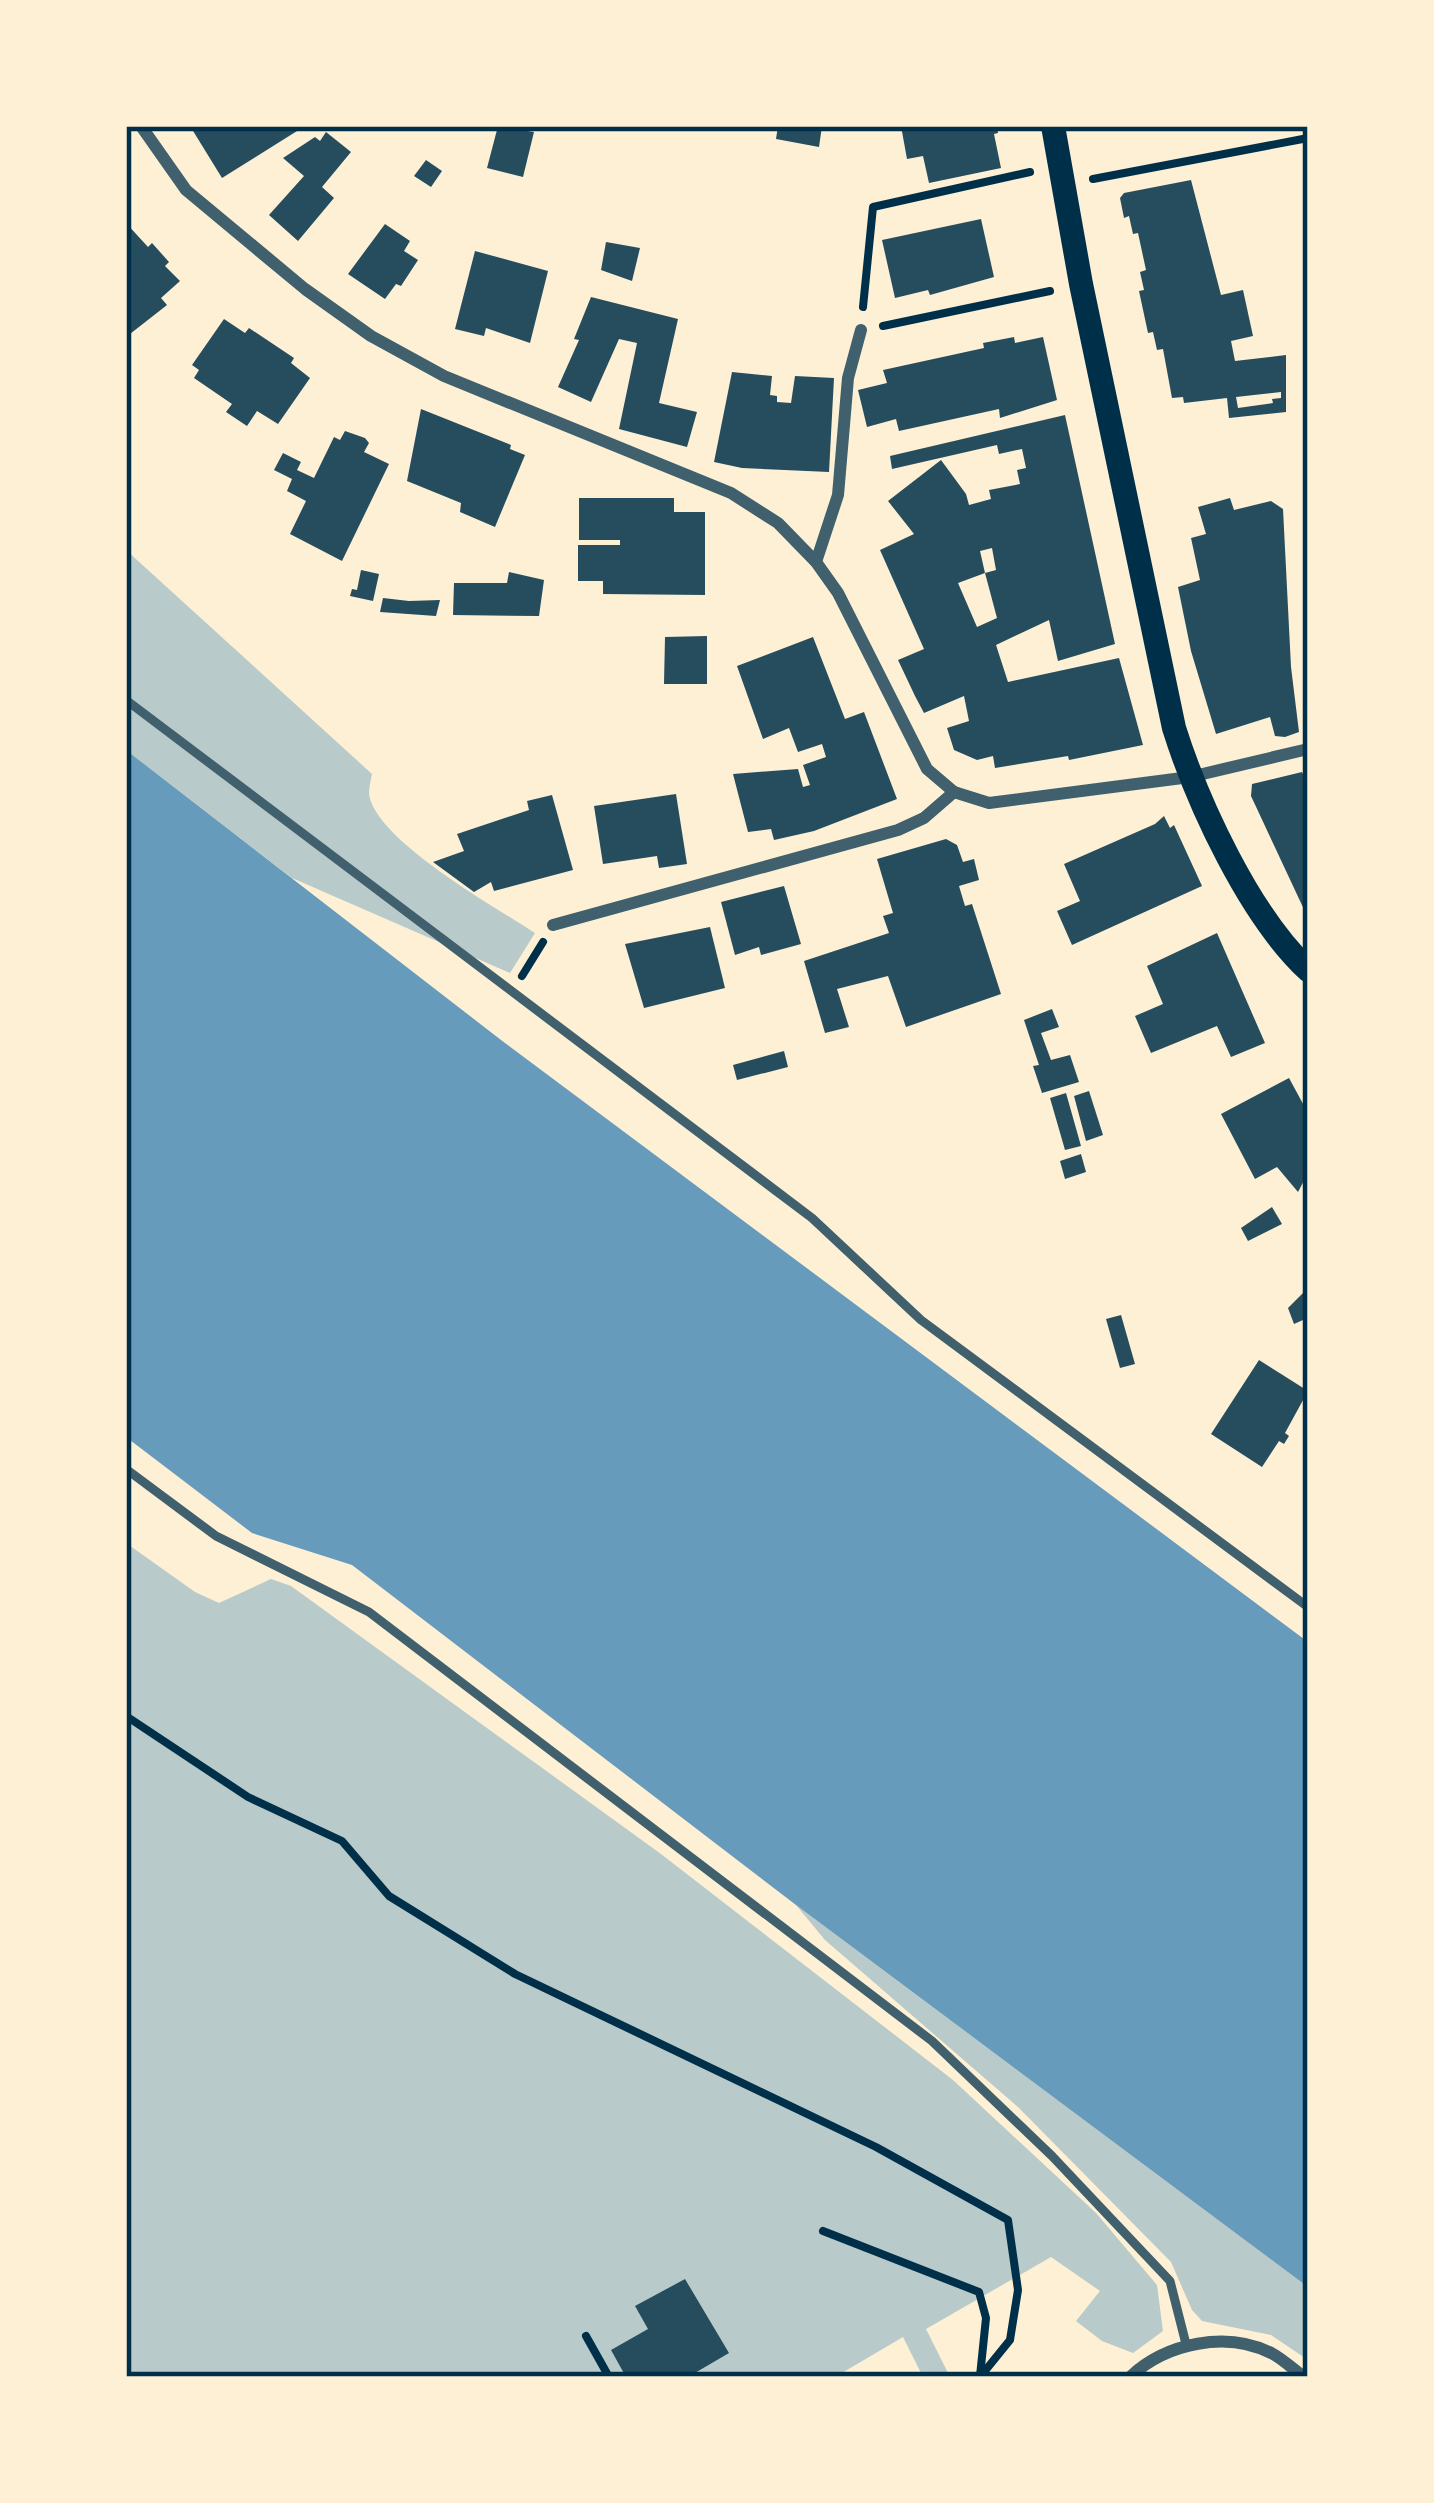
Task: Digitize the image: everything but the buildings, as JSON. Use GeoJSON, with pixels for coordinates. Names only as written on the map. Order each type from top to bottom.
{"type":"FeatureCollection","features":[{"type":"Feature","properties":{"kind":"main road"},"geometry":{"type":"LineString","coordinates":[[1053,126],[1081,284],[1174,728],[1190,777],[1236,868],[1290,953],[1308,970]]}},
{"type":"Feature","properties":{"kind":"street"},"geometry":{"type":"LineString","coordinates":[[141,126],[186,190],[304,289],[371,336],[444,376],[731,493],[778,524],[816,562],[838,593],[927,769],[954,792],[989,802],[1190,777],[1308,749]]}},
{"type":"Feature","properties":{"kind":"street"},"geometry":{"type":"LineString","coordinates":[[816,562],[838,495],[848,378],[861,330]]}},
{"type":"Feature","properties":{"kind":"street"},"geometry":{"type":"LineString","coordinates":[[553,925],[898,830],[924,818],[954,792]]}},
{"type":"Feature","properties":{"kind":"street"},"geometry":{"type":"LineString","coordinates":[[1130,2377],[1145,2362],[1186,2344],[1239,2344],[1272,2354],[1304,2377]]}},
{"type":"Feature","properties":{"kind":"lane"},"geometry":{"type":"LineString","coordinates":[[126,700],[812,1219],[921,1320],[1308,1607]]}},
{"type":"Feature","properties":{"kind":"lane"},"geometry":{"type":"LineString","coordinates":[[126,1469],[216,1536],[370,1612],[932,2041],[1052,2156],[1171,2281],[1186,2344]]}},
{"type":"Feature","properties":{"kind":"path"},"geometry":{"type":"LineString","coordinates":[[1081,284],[861,330],[873,207],[1308,138]]}},
{"type":"Feature","properties":{"kind":"path"},"geometry":{"type":"LineString","coordinates":[[512,992],[553,925]]}},
{"type":"Feature","properties":{"kind":"path"},"geometry":{"type":"LineString","coordinates":[[126,1716],[248,1797],[342,1841],[389,1896],[514,1974],[877,2147],[1008,2220],[1018,2290],[1010,2340],[980,2377]]}},
{"type":"Feature","properties":{"kind":"path"},"geometry":{"type":"LineString","coordinates":[[823,2231],[979,2292],[986,2318],[980,2377]]}},
{"type":"Feature","properties":{"kind":"path"},"geometry":{"type":"LineString","coordinates":[[586,2336],[609,2377]]}},
{"type":"Feature","properties":{"kind":"shaded area"},"geometry":{"type":"Polygon","coordinates":[[[126,550],[372,774],[369,793],[391,831],[439,871],[535,933],[510,973],[292,878],[126,750],[126,550]]]}},
{"type":"Feature","properties":{"kind":"shaded area"},"geometry":{"type":"Polygon","coordinates":[[[126,1543],[195,1592],[219,1603],[271,1579],[291,1586],[661,1854],[953,2080],[1096,2213],[1157,2285],[1163,2331],[1133,2353],[1102,2341],[1076,2321],[1100,2291],[1051,2257],[926,2329],[950,2377],[923,2377],[903,2337],[835,2377],[126,2377],[126,1543]]]}},
{"type":"Feature","properties":{"kind":"shaded area"},"geometry":{"type":"Polygon","coordinates":[[[796,1905],[1308,2287],[1308,2360],[1271,2335],[1202,2321],[1192,2310],[1171,2262],[1018,2107],[825,1940],[796,1905]]]}},
{"type":"Feature","properties":{"kind":"water"},"geometry":{"type":"Polygon","coordinates":[[[126,750],[501,1040],[1308,1642],[1308,2287],[796,1905],[352,1565],[252,1533],[126,1437],[126,750]]]}}]}
